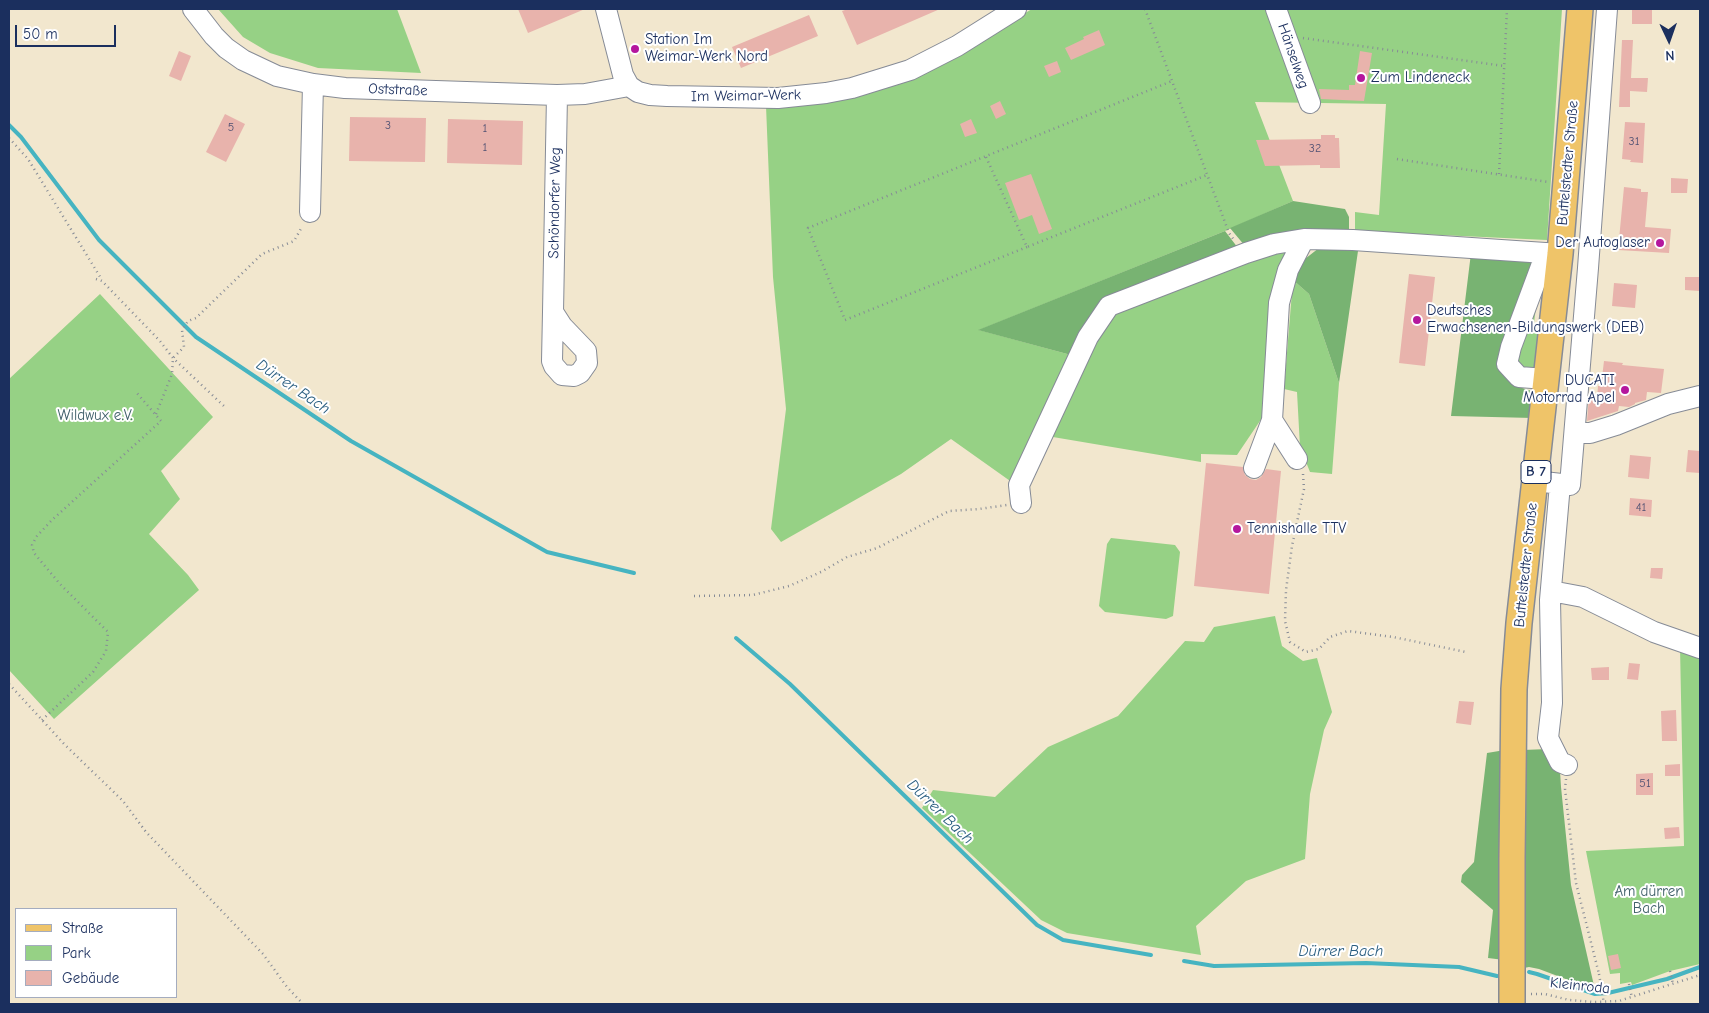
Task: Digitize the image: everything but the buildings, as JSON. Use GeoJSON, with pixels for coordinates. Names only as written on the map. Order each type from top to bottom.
{"type":"FeatureCollection","features":[{"type":"Feature","properties":{"kind":"main road","name":"Buttelstedter Straße"},"geometry":{"type":"LineString","coordinates":[[1512,999],[1514,690],[1519,623],[1546,380],[1553,253],[1580,9]]}},
{"type":"Feature","properties":{"kind":"street","name":"Oststraße"},"geometry":{"type":"LineString","coordinates":[[193,9],[214,36],[242,60],[277,76],[314,84],[345,88],[557,95],[585,94],[629,86]]}},
{"type":"Feature","properties":{"kind":"street"},"geometry":{"type":"LineString","coordinates":[[606,9],[618,59],[629,86]]}},
{"type":"Feature","properties":{"kind":"street","name":"Im Weimar-Werk"},"geometry":{"type":"LineString","coordinates":[[629,86],[650,95],[769,98],[818,94],[852,88],[910,70],[957,46],[1016,9]]}},
{"type":"Feature","properties":{"kind":"street","name":"Hänselweg"},"geometry":{"type":"LineString","coordinates":[[1276,9],[1310,103]]}},
{"type":"Feature","properties":{"kind":"street"},"geometry":{"type":"LineString","coordinates":[[1535,482],[1570,485],[1576,433],[1607,9]]}},
{"type":"Feature","properties":{"kind":"street"},"geometry":{"type":"LineString","coordinates":[[310,212],[314,84]]}},
{"type":"Feature","properties":{"kind":"street","name":"Schöndorfer Weg"},"geometry":{"type":"LineString","coordinates":[[552,312],[557,95]]}},
{"type":"Feature","properties":{"kind":"street"},"geometry":{"type":"LineString","coordinates":[[1254,468],[1272,420],[1279,303],[1288,270],[1304,240]]}},
{"type":"Feature","properties":{"kind":"street"},"geometry":{"type":"LineString","coordinates":[[1021,502],[1019,485],[1088,337],[1109,306],[1274,244],[1304,240],[1353,240],[1553,253],[1510,347],[1507,364],[1518,377],[1546,380]]}},
{"type":"Feature","properties":{"kind":"street"},"geometry":{"type":"LineString","coordinates":[[1576,433],[1590,433],[1616,426],[1668,404],[1700,396]]}},
{"type":"Feature","properties":{"kind":"street"},"geometry":{"type":"LineString","coordinates":[[1272,420],[1296,458]]}},
{"type":"Feature","properties":{"kind":"street","name":"Buttelstedter Straße"},"geometry":{"type":"LineString","coordinates":[[1560,484],[1551,591],[1552,702],[1548,738],[1560,762],[1566,766]]}},
{"type":"Feature","properties":{"kind":"street"},"geometry":{"type":"LineString","coordinates":[[1551,591],[1583,597],[1654,632],[1700,648]]}},
{"type":"Feature","properties":{"kind":"path"},"geometry":{"type":"LineString","coordinates":[[1146,9],[1226,225]]}},
{"type":"Feature","properties":{"kind":"path"},"geometry":{"type":"LineString","coordinates":[[1498,174],[1507,9]]}},
{"type":"Feature","properties":{"kind":"path"},"geometry":{"type":"LineString","coordinates":[[1286,35],[1504,66]]}},
{"type":"Feature","properties":{"kind":"path"},"geometry":{"type":"LineString","coordinates":[[1172,81],[808,228],[845,320],[1207,175]]}},
{"type":"Feature","properties":{"kind":"path"},"geometry":{"type":"LineString","coordinates":[[9,138],[28,159],[102,281],[160,341],[173,358],[226,408]]}},
{"type":"Feature","properties":{"kind":"path"},"geometry":{"type":"LineString","coordinates":[[986,156],[1027,247]]}},
{"type":"Feature","properties":{"kind":"path"},"geometry":{"type":"LineString","coordinates":[[1397,159],[1554,183]]}},
{"type":"Feature","properties":{"kind":"path"},"geometry":{"type":"LineString","coordinates":[[156,414],[172,374],[173,358],[184,347],[183,328],[188,321],[196,318],[262,254],[294,241],[310,212]]}},
{"type":"Feature","properties":{"kind":"path"},"geometry":{"type":"LineString","coordinates":[[96,279],[102,281]]}},
{"type":"Feature","properties":{"kind":"path"},"geometry":{"type":"LineString","coordinates":[[42,720],[93,672],[106,651],[108,632],[60,584],[34,553],[32,545],[37,536],[52,520],[160,421],[136,392]]}},
{"type":"Feature","properties":{"kind":"path"},"geometry":{"type":"LineString","coordinates":[[1296,458],[1303,472],[1304,489],[1292,546],[1286,590],[1285,622],[1290,642],[1306,652],[1319,650],[1330,637],[1348,631],[1393,637],[1466,652]]}},
{"type":"Feature","properties":{"kind":"path"},"geometry":{"type":"LineString","coordinates":[[694,596],[753,595],[788,586],[821,572],[847,557],[877,548],[949,511],[979,509],[1021,502]]}},
{"type":"Feature","properties":{"kind":"path"},"geometry":{"type":"LineString","coordinates":[[9,684],[78,758],[123,801],[146,832],[263,954],[287,988],[303,1004]]}},
{"type":"Feature","properties":{"kind":"path"},"geometry":{"type":"LineString","coordinates":[[1576,883],[1604,1004]]}},
{"type":"Feature","properties":{"kind":"path"},"geometry":{"type":"LineString","coordinates":[[1670,971],[1673,984]]}},
{"type":"Feature","properties":{"kind":"path","name":"Kleinroda"},"geometry":{"type":"LineString","coordinates":[[1512,999],[1545,994],[1569,1000],[1619,1002],[1700,975]]}},
{"type":"Feature","properties":{"kind":"path"},"geometry":{"type":"LineString","coordinates":[[1629,984],[1632,998]]}},
{"type":"Feature","properties":{"kind":"green space"},"geometry":{"type":"Polygon","coordinates":[[[218,9],[397,9],[421,73],[318,68],[270,53],[243,37],[218,9]]]}},
{"type":"Feature","properties":{"kind":"green space"},"geometry":{"type":"Polygon","coordinates":[[[1032,9],[1562,9],[1547,240],[1355,231],[1355,212],[1379,215],[1386,104],[1255,102],[1293,201],[1225,231],[979,330],[1071,355],[1013,483],[951,439],[901,474],[781,542],[771,529],[786,409],[773,277],[766,106],[961,51],[1032,9]]]}},
{"type":"Feature","properties":{"kind":"green space"},"geometry":{"type":"Polygon","coordinates":[[[1293,201],[1345,209],[1349,217],[1349,231],[1245,246],[1230,228],[1293,201]]]}},
{"type":"Feature","properties":{"kind":"green space"},"geometry":{"type":"Polygon","coordinates":[[[1225,231],[1238,248],[1105,297],[1071,355],[978,330],[1225,231]]]}},
{"type":"Feature","properties":{"kind":"green space"},"geometry":{"type":"Polygon","coordinates":[[[1290,248],[1266,412],[1237,455],[1201,454],[1201,462],[1047,436],[1112,311],[1290,248]]]}},
{"type":"Feature","properties":{"kind":"green space"},"geometry":{"type":"Polygon","coordinates":[[[1319,248],[1358,251],[1339,383],[1309,294],[1293,280],[1301,262],[1319,248]]]}},
{"type":"Feature","properties":{"kind":"green space"},"geometry":{"type":"Polygon","coordinates":[[[1471,253],[1522,257],[1531,263],[1531,282],[1499,358],[1519,387],[1535,392],[1533,418],[1451,416],[1471,253]]]}},
{"type":"Feature","properties":{"kind":"green space"},"geometry":{"type":"Polygon","coordinates":[[[1293,280],[1309,294],[1339,383],[1332,474],[1310,472],[1300,447],[1297,392],[1284,389],[1293,280]]]}},
{"type":"Feature","properties":{"kind":"green space","name":"Wildwux e.V."},"geometry":{"type":"Polygon","coordinates":[[[100,294],[213,417],[161,471],[180,499],[149,534],[188,575],[199,590],[54,719],[9,670],[9,379],[100,294]]]}},
{"type":"Feature","properties":{"kind":"green space"},"geometry":{"type":"Polygon","coordinates":[[[1537,298],[1533,332],[1539,332],[1537,366],[1528,369],[1519,367],[1517,358],[1537,298]]]}},
{"type":"Feature","properties":{"kind":"green space"},"geometry":{"type":"Polygon","coordinates":[[[1111,538],[1175,545],[1180,552],[1173,616],[1166,619],[1105,612],[1099,606],[1107,544],[1111,538]]]}},
{"type":"Feature","properties":{"kind":"green space"},"geometry":{"type":"Polygon","coordinates":[[[1275,616],[1282,646],[1303,661],[1317,658],[1332,712],[1324,730],[1310,794],[1305,859],[1246,881],[1196,926],[1201,955],[1067,933],[1041,920],[922,808],[933,790],[995,797],[1048,747],[1118,716],[1185,641],[1204,642],[1214,627],[1275,616]]]}},
{"type":"Feature","properties":{"kind":"green space","name":"Am dürren Bach"},"geometry":{"type":"Polygon","coordinates":[[[1680,647],[1700,653],[1700,964],[1670,971],[1632,985],[1631,982],[1620,984],[1620,973],[1610,974],[1586,851],[1684,846],[1680,647]]]}},
{"type":"Feature","properties":{"kind":"green space"},"geometry":{"type":"Polygon","coordinates":[[[1548,749],[1560,771],[1571,885],[1595,990],[1539,969],[1524,968],[1523,750],[1548,749]]]}},
{"type":"Feature","properties":{"kind":"green space"},"geometry":{"type":"Polygon","coordinates":[[[1505,750],[1504,960],[1488,958],[1493,910],[1461,882],[1462,875],[1474,862],[1487,753],[1505,750]]]}},
{"type":"Feature","properties":{"kind":"waterway","name":"Dürrer Bach"},"geometry":{"type":"LineString","coordinates":[[9,125],[21,137],[99,240],[196,337],[351,441],[547,552],[634,573]]}},
{"type":"Feature","properties":{"kind":"waterway","name":"Dürrer Bach"},"geometry":{"type":"LineString","coordinates":[[736,638],[790,684],[1037,925],[1063,940],[1151,955]]}},
{"type":"Feature","properties":{"kind":"waterway","name":"Dürrer Bach"},"geometry":{"type":"LineString","coordinates":[[1184,961],[1214,966],[1366,963],[1459,967],[1497,976]]}},
{"type":"Feature","properties":{"kind":"waterway","name":"Dürrer Bach"},"geometry":{"type":"LineString","coordinates":[[1529,972],[1595,994],[1608,993],[1667,979],[1700,967]]}},
{"type":"Feature","properties":{"kind":"place","name":"Station Im Weimar-Werk Nord"},"geometry":{"type":"Point","coordinates":[635,49]}},
{"type":"Feature","properties":{"kind":"place","name":"Zum Lindeneck"},"geometry":{"type":"Point","coordinates":[1361,78]}},
{"type":"Feature","properties":{"kind":"place","name":"Der Autoglaser"},"geometry":{"type":"Point","coordinates":[1660,243]}},
{"type":"Feature","properties":{"kind":"place","name":"Deutsches Erwachsenen-Bildungswerk (DEB)"},"geometry":{"type":"Point","coordinates":[1417,320]}},
{"type":"Feature","properties":{"kind":"place","name":"DUCATI Motorrad Apel"},"geometry":{"type":"Point","coordinates":[1625,390]}},
{"type":"Feature","properties":{"kind":"place","name":"Tennishalle TTV"},"geometry":{"type":"Point","coordinates":[1237,529]}}]}
